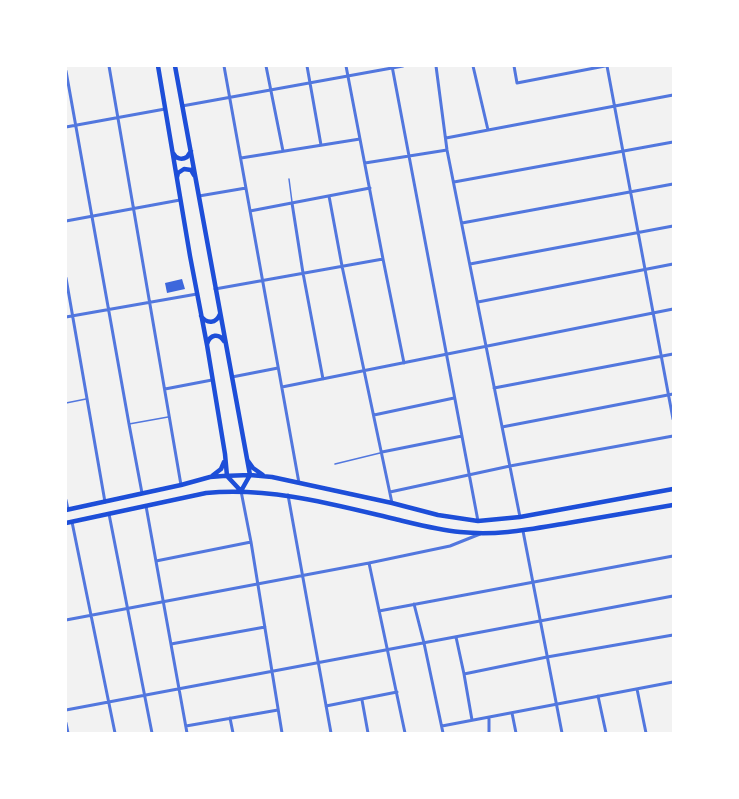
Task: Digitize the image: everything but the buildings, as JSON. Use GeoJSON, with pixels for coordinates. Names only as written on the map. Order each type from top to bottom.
{"type":"FeatureCollection","features":[{"type":"Feature","properties":{"kind":"main road"},"geometry":{"type":"LineString","coordinates":[[158,66],[164,109],[207,345],[225,454],[227,476],[241,491]]}},
{"type":"Feature","properties":{"kind":"main road"},"geometry":{"type":"LineString","coordinates":[[175,66],[250,475],[241,491]]}},
{"type":"Feature","properties":{"kind":"main road"},"geometry":{"type":"LineString","coordinates":[[172,152],[178,159],[185,159],[190,155],[191,149]]}},
{"type":"Feature","properties":{"kind":"main road"},"geometry":{"type":"LineString","coordinates":[[177,177],[180,170],[188,169],[191,170],[195,176]]}},
{"type":"Feature","properties":{"kind":"main road"},"geometry":{"type":"LineString","coordinates":[[201,314],[206,321],[212,322],[217,319],[220,314]]}},
{"type":"Feature","properties":{"kind":"main road"},"geometry":{"type":"LineString","coordinates":[[207,345],[209,338],[215,336],[222,338],[225,343]]}},
{"type":"Feature","properties":{"kind":"main road"},"geometry":{"type":"LineString","coordinates":[[210,477],[221,469],[225,454]]}},
{"type":"Feature","properties":{"kind":"main road"},"geometry":{"type":"LineString","coordinates":[[246,456],[249,463],[259,473],[272,477],[392,503],[438,515],[478,521],[520,517],[673,489]]}},
{"type":"Feature","properties":{"kind":"main road"},"geometry":{"type":"LineString","coordinates":[[67,510],[181,485],[210,477],[250,475],[272,477]]}},
{"type":"Feature","properties":{"kind":"main road"},"geometry":{"type":"LineString","coordinates":[[66,523],[206,493],[241,491],[264,492],[322,501],[433,528],[480,534],[510,533],[673,505]]}},
{"type":"Feature","properties":{"kind":"street"},"geometry":{"type":"LineString","coordinates":[[109,66],[181,485]]}},
{"type":"Feature","properties":{"kind":"street"},"geometry":{"type":"LineString","coordinates":[[224,66],[299,483]]}},
{"type":"Feature","properties":{"kind":"street"},"geometry":{"type":"LineString","coordinates":[[266,66],[283,151]]}},
{"type":"Feature","properties":{"kind":"street"},"geometry":{"type":"LineString","coordinates":[[307,66],[321,145]]}},
{"type":"Feature","properties":{"kind":"street"},"geometry":{"type":"LineString","coordinates":[[346,66],[404,363]]}},
{"type":"Feature","properties":{"kind":"street"},"geometry":{"type":"LineString","coordinates":[[182,106],[403,66]]}},
{"type":"Feature","properties":{"kind":"street"},"geometry":{"type":"LineString","coordinates":[[436,66],[447,150],[520,517]]}},
{"type":"Feature","properties":{"kind":"street"},"geometry":{"type":"LineString","coordinates":[[473,66],[488,130]]}},
{"type":"Feature","properties":{"kind":"street"},"geometry":{"type":"LineString","coordinates":[[514,66],[517,83],[606,66],[624,152],[652,314],[673,419]]}},
{"type":"Feature","properties":{"kind":"street"},"geometry":{"type":"LineString","coordinates":[[392,67],[478,521]]}},
{"type":"Feature","properties":{"kind":"street"},"geometry":{"type":"LineString","coordinates":[[66,71],[142,493]]}},
{"type":"Feature","properties":{"kind":"street"},"geometry":{"type":"LineString","coordinates":[[446,138],[673,95]]}},
{"type":"Feature","properties":{"kind":"street"},"geometry":{"type":"LineString","coordinates":[[66,127],[164,109]]}},
{"type":"Feature","properties":{"kind":"street"},"geometry":{"type":"LineString","coordinates":[[241,158],[360,139]]}},
{"type":"Feature","properties":{"kind":"street"},"geometry":{"type":"LineString","coordinates":[[454,182],[673,142]]}},
{"type":"Feature","properties":{"kind":"street"},"geometry":{"type":"LineString","coordinates":[[365,163],[447,150]]}},
{"type":"Feature","properties":{"kind":"street"},"geometry":{"type":"LineString","coordinates":[[462,223],[673,184]]}},
{"type":"Feature","properties":{"kind":"street"},"geometry":{"type":"LineString","coordinates":[[199,196],[246,188]]}},
{"type":"Feature","properties":{"kind":"street"},"geometry":{"type":"LineString","coordinates":[[250,211],[370,188]]}},
{"type":"Feature","properties":{"kind":"street"},"geometry":{"type":"LineString","coordinates":[[329,196],[342,266],[392,503]]}},
{"type":"Feature","properties":{"kind":"street"},"geometry":{"type":"LineString","coordinates":[[66,221],[180,200]]}},
{"type":"Feature","properties":{"kind":"street"},"geometry":{"type":"LineString","coordinates":[[292,203],[303,273],[323,379]]}},
{"type":"Feature","properties":{"kind":"street"},"geometry":{"type":"LineString","coordinates":[[470,264],[673,226]]}},
{"type":"Feature","properties":{"kind":"street"},"geometry":{"type":"LineString","coordinates":[[215,289],[383,259]]}},
{"type":"Feature","properties":{"kind":"street"},"geometry":{"type":"LineString","coordinates":[[478,302],[673,264]]}},
{"type":"Feature","properties":{"kind":"street"},"geometry":{"type":"LineString","coordinates":[[66,278],[105,502]]}},
{"type":"Feature","properties":{"kind":"street"},"geometry":{"type":"LineString","coordinates":[[66,317],[197,294]]}},
{"type":"Feature","properties":{"kind":"street"},"geometry":{"type":"LineString","coordinates":[[282,387],[673,309]]}},
{"type":"Feature","properties":{"kind":"street"},"geometry":{"type":"LineString","coordinates":[[494,388],[673,354]]}},
{"type":"Feature","properties":{"kind":"street"},"geometry":{"type":"LineString","coordinates":[[232,377],[278,368]]}},
{"type":"Feature","properties":{"kind":"street"},"geometry":{"type":"LineString","coordinates":[[165,389],[212,380]]}},
{"type":"Feature","properties":{"kind":"street"},"geometry":{"type":"LineString","coordinates":[[502,427],[673,394]]}},
{"type":"Feature","properties":{"kind":"street"},"geometry":{"type":"LineString","coordinates":[[374,415],[454,398]]}},
{"type":"Feature","properties":{"kind":"street"},"geometry":{"type":"LineString","coordinates":[[382,452],[462,436]]}},
{"type":"Feature","properties":{"kind":"street"},"geometry":{"type":"LineString","coordinates":[[390,492],[510,466],[673,436]]}},
{"type":"Feature","properties":{"kind":"street"},"geometry":{"type":"LineString","coordinates":[[241,491],[251,542],[282,733]]}},
{"type":"Feature","properties":{"kind":"street"},"geometry":{"type":"LineString","coordinates":[[288,495],[332,733]]}},
{"type":"Feature","properties":{"kind":"street"},"geometry":{"type":"LineString","coordinates":[[66,500],[67,510]]}},
{"type":"Feature","properties":{"kind":"street"},"geometry":{"type":"LineString","coordinates":[[146,506],[187,733]]}},
{"type":"Feature","properties":{"kind":"street"},"geometry":{"type":"LineString","coordinates":[[109,514],[152,733]]}},
{"type":"Feature","properties":{"kind":"street"},"geometry":{"type":"LineString","coordinates":[[72,522],[115,733]]}},
{"type":"Feature","properties":{"kind":"street"},"geometry":{"type":"LineString","coordinates":[[523,531],[562,733]]}},
{"type":"Feature","properties":{"kind":"street"},"geometry":{"type":"LineString","coordinates":[[66,620],[369,563],[450,546],[480,534]]}},
{"type":"Feature","properties":{"kind":"street"},"geometry":{"type":"LineString","coordinates":[[156,561],[251,542]]}},
{"type":"Feature","properties":{"kind":"street"},"geometry":{"type":"LineString","coordinates":[[379,611],[532,581],[673,556]]}},
{"type":"Feature","properties":{"kind":"street"},"geometry":{"type":"LineString","coordinates":[[369,563],[406,733]]}},
{"type":"Feature","properties":{"kind":"street"},"geometry":{"type":"LineString","coordinates":[[66,710],[673,596]]}},
{"type":"Feature","properties":{"kind":"street"},"geometry":{"type":"LineString","coordinates":[[414,604],[424,643],[443,733]]}},
{"type":"Feature","properties":{"kind":"street"},"geometry":{"type":"LineString","coordinates":[[171,644],[265,627]]}},
{"type":"Feature","properties":{"kind":"street"},"geometry":{"type":"LineString","coordinates":[[464,674],[547,657],[673,635]]}},
{"type":"Feature","properties":{"kind":"street"},"geometry":{"type":"LineString","coordinates":[[456,637],[472,720]]}},
{"type":"Feature","properties":{"kind":"street"},"geometry":{"type":"LineString","coordinates":[[442,726],[673,682]]}},
{"type":"Feature","properties":{"kind":"street"},"geometry":{"type":"LineString","coordinates":[[637,689],[646,733]]}},
{"type":"Feature","properties":{"kind":"street"},"geometry":{"type":"LineString","coordinates":[[326,706],[397,692]]}},
{"type":"Feature","properties":{"kind":"street"},"geometry":{"type":"LineString","coordinates":[[598,696],[606,733]]}},
{"type":"Feature","properties":{"kind":"street"},"geometry":{"type":"LineString","coordinates":[[362,700],[368,733]]}},
{"type":"Feature","properties":{"kind":"street"},"geometry":{"type":"LineString","coordinates":[[186,726],[278,710]]}},
{"type":"Feature","properties":{"kind":"street"},"geometry":{"type":"LineString","coordinates":[[512,713],[516,733]]}},
{"type":"Feature","properties":{"kind":"street"},"geometry":{"type":"LineString","coordinates":[[489,717],[489,733]]}},
{"type":"Feature","properties":{"kind":"street"},"geometry":{"type":"LineString","coordinates":[[230,718],[233,733]]}},
{"type":"Feature","properties":{"kind":"street"},"geometry":{"type":"LineString","coordinates":[[66,723],[68,733]]}},
{"type":"Feature","properties":{"kind":"lane"},"geometry":{"type":"LineString","coordinates":[[289,179],[292,203]]}},
{"type":"Feature","properties":{"kind":"lane"},"geometry":{"type":"LineString","coordinates":[[66,403],[87,399]]}},
{"type":"Feature","properties":{"kind":"lane"},"geometry":{"type":"LineString","coordinates":[[129,424],[169,417]]}},
{"type":"Feature","properties":{"kind":"lane"},"geometry":{"type":"LineString","coordinates":[[335,464],[382,452]]}}]}
